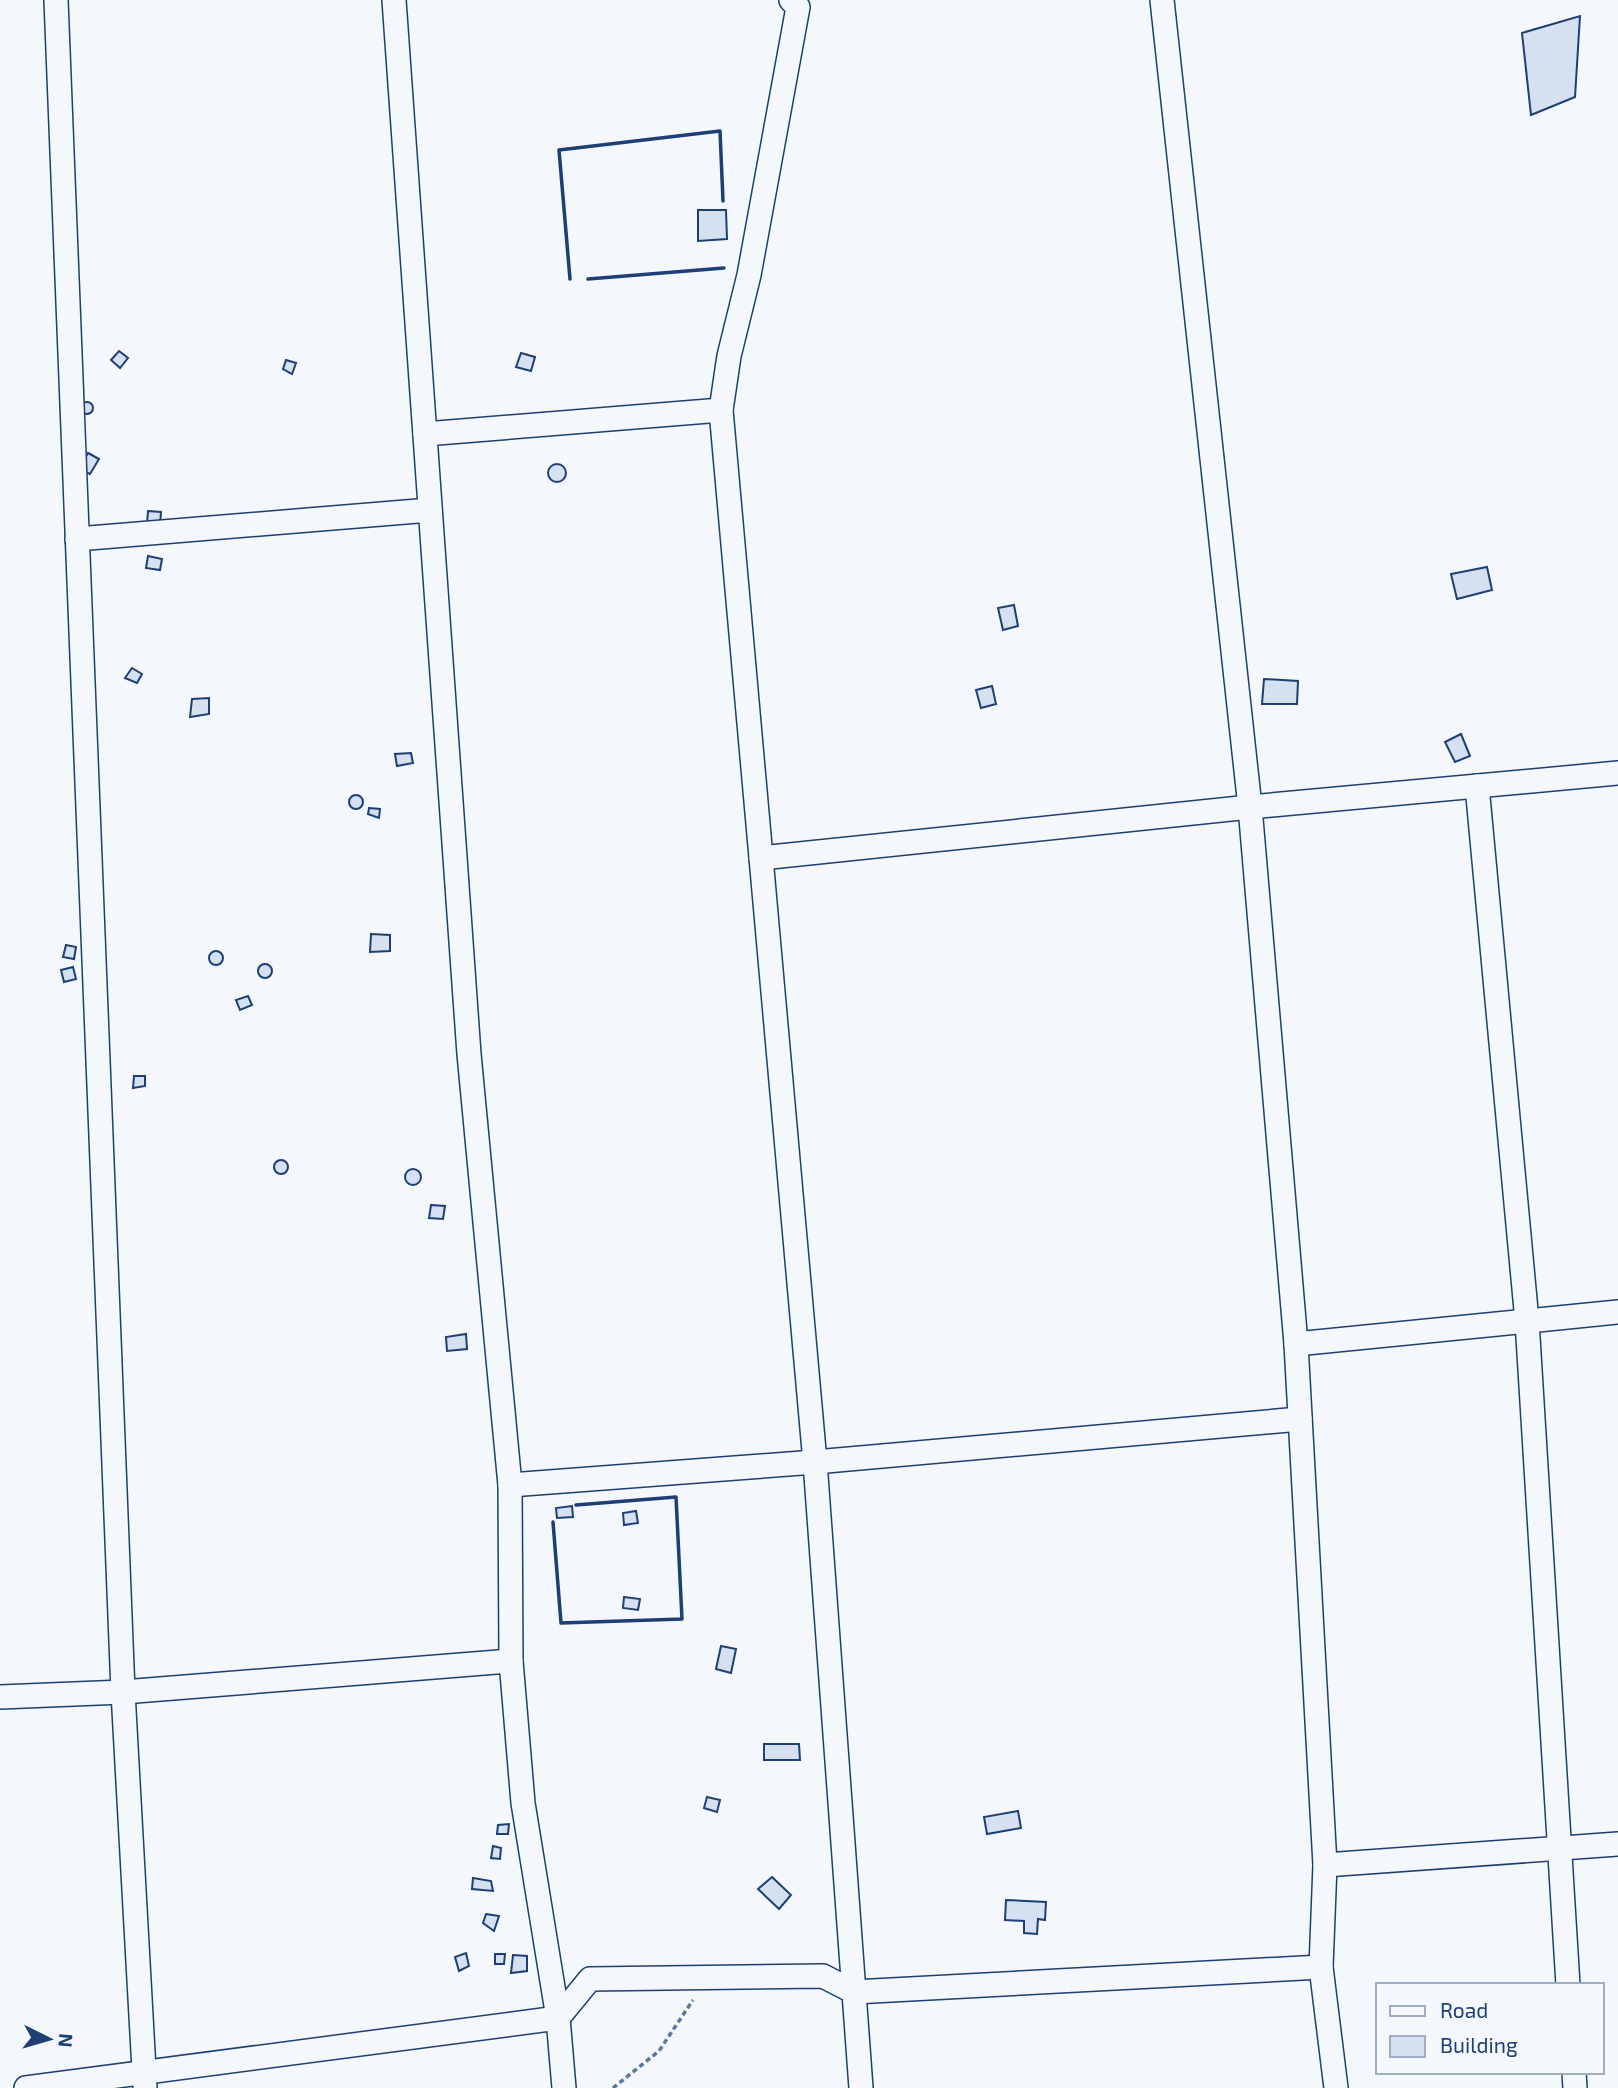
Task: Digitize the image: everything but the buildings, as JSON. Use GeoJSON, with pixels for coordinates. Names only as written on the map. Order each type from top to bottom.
{"type":"FeatureCollection","features":[{"type":"Feature","properties":{"kind":"street"},"geometry":{"type":"LineString","coordinates":[[56,0],[123,1692],[144,2080]]}},
{"type":"Feature","properties":{"kind":"street"},"geometry":{"type":"LineString","coordinates":[[394,0],[469,1054],[510,1486],[511,1661],[523,1804],[558,2018],[565,2088]]}},
{"type":"Feature","properties":{"kind":"street"},"geometry":{"type":"LineString","coordinates":[[790,0],[797,7],[748,275],[729,356],[721,410],[815,1462],[861,2088]]}},
{"type":"Feature","properties":{"kind":"street"},"geometry":{"type":"LineString","coordinates":[[1162,0],[1251,807],[1296,1344],[1325,1864],[1321,1967],[1332,2085]]}},
{"type":"Feature","properties":{"kind":"street"},"geometry":{"type":"LineString","coordinates":[[425,434],[721,410]]}},
{"type":"Feature","properties":{"kind":"street"},"geometry":{"type":"LineString","coordinates":[[77,539],[430,510]]}},
{"type":"Feature","properties":{"kind":"street"},"geometry":{"type":"LineString","coordinates":[[761,859],[1251,807],[1618,773]]}},
{"type":"Feature","properties":{"kind":"street"},"geometry":{"type":"LineString","coordinates":[[1477,786],[1527,1321],[1568,1983]]}},
{"type":"Feature","properties":{"kind":"street"},"geometry":{"type":"LineString","coordinates":[[1296,1344],[1618,1312]]}},
{"type":"Feature","properties":{"kind":"street"},"geometry":{"type":"LineString","coordinates":[[510,1486],[1300,1419]]}},
{"type":"Feature","properties":{"kind":"street"},"geometry":{"type":"LineString","coordinates":[[0,1698],[123,1692],[511,1661]]}},
{"type":"Feature","properties":{"kind":"street"},"geometry":{"type":"LineString","coordinates":[[1325,1864],[1618,1844]]}},
{"type":"Feature","properties":{"kind":"street"},"geometry":{"type":"LineString","coordinates":[[26,2088],[144,2080],[558,2018],[590,1979],[823,1976],[854,1992],[1321,1967]]}},
{"type":"Feature","properties":{"kind":"path"},"geometry":{"type":"LineString","coordinates":[[613,2088],[659,2051],[708,1977]]}},
{"type":"Feature","properties":{"kind":"wall"},"geometry":{"type":"LineString","coordinates":[[570,279],[559,150],[720,131],[723,201]]}},
{"type":"Feature","properties":{"kind":"wall"},"geometry":{"type":"LineString","coordinates":[[588,279],[724,268]]}},
{"type":"Feature","properties":{"kind":"wall"},"geometry":{"type":"LineString","coordinates":[[553,1522],[561,1623],[682,1619],[676,1497],[576,1505]]}}]}
